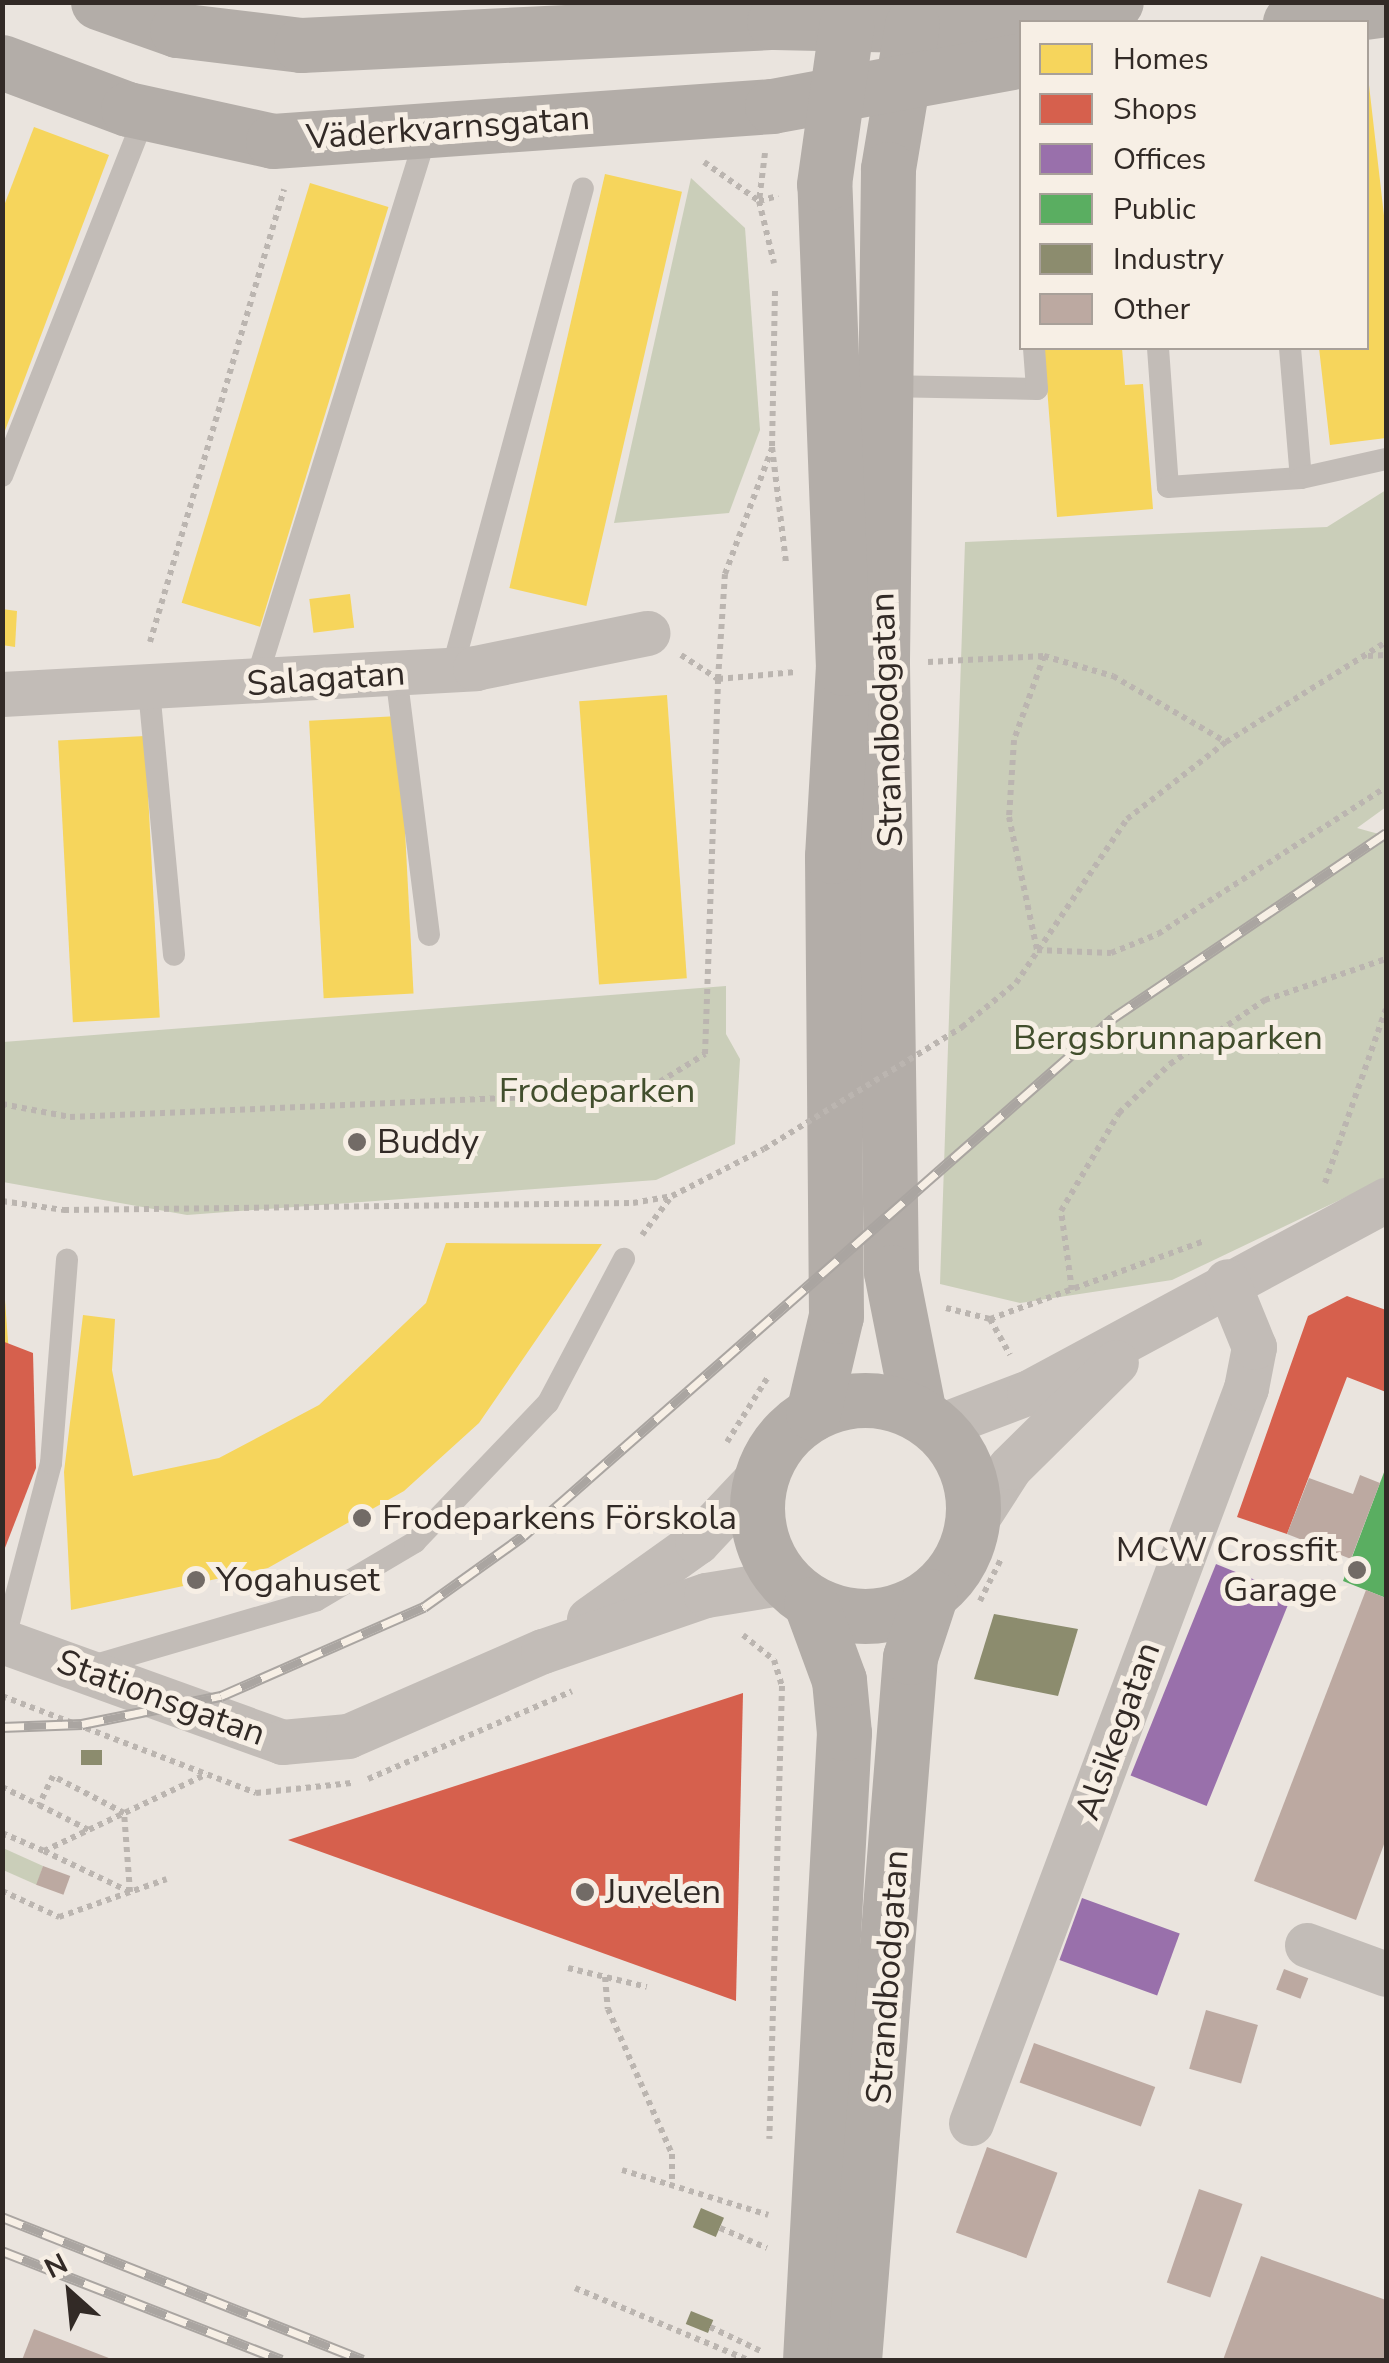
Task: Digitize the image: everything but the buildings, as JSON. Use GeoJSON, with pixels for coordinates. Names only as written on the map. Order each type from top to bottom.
{"type":"FeatureCollection","features":[{"type":"Feature","properties":{"kind":"main road"},"geometry":{"type":"LineString","coordinates":[[98,2],[177,30],[301,46],[1116,2]]}},
{"type":"Feature","properties":{"kind":"main road"},"geometry":{"type":"LineString","coordinates":[[1305,20],[1386,9]]}},
{"type":"Feature","properties":{"kind":"main road","name":"Strandbodgatan"},"geometry":{"type":"LineString","coordinates":[[813,1413],[836,1316],[832,856],[843,668],[824,184],[848,14]]}},
{"type":"Feature","properties":{"kind":"main road","name":"Strandbodgatan"},"geometry":{"type":"LineString","coordinates":[[914,14],[888,168],[882,664],[892,1272],[928,1421]]}},
{"type":"Feature","properties":{"kind":"main road","name":"Väderkvarnsgatan"},"geometry":{"type":"LineString","coordinates":[[2,62],[146,113],[273,141],[836,94],[1019,60]]}},
{"type":"Feature","properties":{"kind":"main road"},"geometry":{"type":"LineString","coordinates":[[866,1400],[928,1421],[963,1462],[990,1533],[960,1559],[952,1606],[861,1617],[798,1593],[759,1531],[762,1474],[782,1438],[813,1413],[866,1400]]}},
{"type":"Feature","properties":{"kind":"main road","name":"Strandbodgatan"},"geometry":{"type":"LineString","coordinates":[[787,2356],[844,1707],[798,1593]]}},
{"type":"Feature","properties":{"kind":"main road","name":"Strandbodgatan"},"geometry":{"type":"LineString","coordinates":[[854,2360],[910,1657],[952,1606]]}},
{"type":"Feature","properties":{"kind":"street","name":"Salagatan"},"geometry":{"type":"LineString","coordinates":[[2,694],[255,684],[452,670],[647,633]]}},
{"type":"Feature","properties":{"kind":"street"},"geometry":{"type":"LineString","coordinates":[[928,1421],[1149,1329],[1227,1282],[1386,1200]]}},
{"type":"Feature","properties":{"kind":"street","name":"Alsikegatan"},"geometry":{"type":"LineString","coordinates":[[970,2124],[1246,1388],[1254,1347],[1227,1282]]}},
{"type":"Feature","properties":{"kind":"street"},"geometry":{"type":"LineString","coordinates":[[990,1533],[1010,1467],[1149,1329]]}},
{"type":"Feature","properties":{"kind":"street","name":"Stationsgatan"},"geometry":{"type":"LineString","coordinates":[[543,1651],[698,1542],[762,1474]]}},
{"type":"Feature","properties":{"kind":"street","name":"Stationsgatan"},"geometry":{"type":"LineString","coordinates":[[3,1641],[282,1742],[348,1736],[412,1715],[543,1651],[706,1595],[798,1593]]}},
{"type":"Feature","properties":{"kind":"street"},"geometry":{"type":"LineString","coordinates":[[1307,1945],[1386,1974]]}},
{"type":"Feature","properties":{"kind":"lane"},"geometry":{"type":"LineString","coordinates":[[2,476],[146,113]]}},
{"type":"Feature","properties":{"kind":"lane"},"geometry":{"type":"LineString","coordinates":[[255,684],[428,128]]}},
{"type":"Feature","properties":{"kind":"lane"},"geometry":{"type":"LineString","coordinates":[[452,670],[583,188]]}},
{"type":"Feature","properties":{"kind":"lane"},"geometry":{"type":"LineString","coordinates":[[883,386],[1036,389],[1034,350]]}},
{"type":"Feature","properties":{"kind":"lane"},"geometry":{"type":"LineString","coordinates":[[1158,350],[1168,487],[1301,478],[1386,459]]}},
{"type":"Feature","properties":{"kind":"lane"},"geometry":{"type":"LineString","coordinates":[[1290,350],[1301,478]]}},
{"type":"Feature","properties":{"kind":"lane"},"geometry":{"type":"LineString","coordinates":[[396,674],[429,935]]}},
{"type":"Feature","properties":{"kind":"lane"},"geometry":{"type":"LineString","coordinates":[[142,690],[174,955]]}},
{"type":"Feature","properties":{"kind":"lane"},"geometry":{"type":"LineString","coordinates":[[3,1641],[51,1463],[66,1260]]}},
{"type":"Feature","properties":{"kind":"lane"},"geometry":{"type":"LineString","coordinates":[[79,1670],[317,1600],[415,1542],[548,1403],[624,1260]]}},
{"type":"Feature","properties":{"kind":"path"},"geometry":{"type":"LineString","coordinates":[[686,154],[759,201],[775,272],[772,447],[788,578]]}},
{"type":"Feature","properties":{"kind":"path"},"geometry":{"type":"LineString","coordinates":[[142,690],[290,168]]}},
{"type":"Feature","properties":{"kind":"path"},"geometry":{"type":"LineString","coordinates":[[2,1104],[70,1117],[643,1092],[705,1054],[725,574],[772,447]]}},
{"type":"Feature","properties":{"kind":"path"},"geometry":{"type":"LineString","coordinates":[[647,633],[718,679],[798,672]]}},
{"type":"Feature","properties":{"kind":"path"},"geometry":{"type":"LineString","coordinates":[[2,1201],[64,1210],[672,1196],[764,1149],[962,1027],[1016,984],[1127,819],[1226,742],[1386,642]]}},
{"type":"Feature","properties":{"kind":"path"},"geometry":{"type":"LineString","coordinates":[[796,653],[798,691]]}},
{"type":"Feature","properties":{"kind":"path"},"geometry":{"type":"LineString","coordinates":[[1364,656],[1386,654]]}},
{"type":"Feature","properties":{"kind":"path"},"geometry":{"type":"LineString","coordinates":[[1037,950],[1010,817],[1014,740],[1044,656]]}},
{"type":"Feature","properties":{"kind":"path"},"geometry":{"type":"LineString","coordinates":[[882,664],[1044,656],[1113,676],[1226,742]]}},
{"type":"Feature","properties":{"kind":"path"},"geometry":{"type":"LineString","coordinates":[[1037,950],[1111,953],[1158,934],[1386,787]]}},
{"type":"Feature","properties":{"kind":"path"},"geometry":{"type":"LineString","coordinates":[[1072,1290],[1061,1211],[1119,1113],[1250,1008],[1386,959]]}},
{"type":"Feature","properties":{"kind":"path"},"geometry":{"type":"LineString","coordinates":[[1323,1188],[1386,1010]]}},
{"type":"Feature","properties":{"kind":"path"},"geometry":{"type":"LineString","coordinates":[[1306,1195],[1339,1180]]}},
{"type":"Feature","properties":{"kind":"path"},"geometry":{"type":"LineString","coordinates":[[624,1260],[672,1196]]}},
{"type":"Feature","properties":{"kind":"path"},"geometry":{"type":"LineString","coordinates":[[990,1319],[1219,1234]]}},
{"type":"Feature","properties":{"kind":"path"},"geometry":{"type":"LineString","coordinates":[[952,1606],[990,1533]]}},
{"type":"Feature","properties":{"kind":"path"},"geometry":{"type":"LineString","coordinates":[[724,1634],[759,1642],[782,1686],[769,2149]]}},
{"type":"Feature","properties":{"kind":"path"},"geometry":{"type":"LineString","coordinates":[[44,1851],[208,1774]]}},
{"type":"Feature","properties":{"kind":"path"},"geometry":{"type":"LineString","coordinates":[[39,1805],[53,1776],[124,1813]]}},
{"type":"Feature","properties":{"kind":"path"},"geometry":{"type":"LineString","coordinates":[[2,1787],[89,1830]]}},
{"type":"Feature","properties":{"kind":"path"},"geometry":{"type":"LineString","coordinates":[[124,1813],[130,1892]]}},
{"type":"Feature","properties":{"kind":"path"},"geometry":{"type":"LineString","coordinates":[[2,1833],[130,1892]]}},
{"type":"Feature","properties":{"kind":"path"},"geometry":{"type":"LineString","coordinates":[[2,1891],[59,1917],[167,1879]]}},
{"type":"Feature","properties":{"kind":"path"},"geometry":{"type":"LineString","coordinates":[[568,1968],[647,1987]]}},
{"type":"Feature","properties":{"kind":"path"},"geometry":{"type":"LineString","coordinates":[[605,1976],[608,2009],[672,2154],[672,2186]]}},
{"type":"Feature","properties":{"kind":"path"},"geometry":{"type":"LineString","coordinates":[[622,2170],[768,2214]]}},
{"type":"Feature","properties":{"kind":"path"},"geometry":{"type":"LineString","coordinates":[[720,2228],[767,2248],[768,2200]]}},
{"type":"Feature","properties":{"kind":"path"},"geometry":{"type":"LineString","coordinates":[[575,2288],[748,2360]]}},
{"type":"Feature","properties":{"kind":"path"},"geometry":{"type":"LineString","coordinates":[[710,2327],[787,2356]]}},
{"type":"Feature","properties":{"kind":"green space"},"geometry":{"type":"Polygon","coordinates":[[[691,178],[745,228],[760,430],[729,513],[614,523],[691,178]]]}},
{"type":"Feature","properties":{"kind":"green space","name":"Bergsbrunnaparken"},"geometry":{"type":"Polygon","coordinates":[[[1386,490],[1386,807],[1357,828],[1386,836],[1386,1178],[1172,1280],[1020,1303],[940,1284],[965,542],[1327,527],[1386,490]]]}},
{"type":"Feature","properties":{"kind":"green space","name":"Frodeparken"},"geometry":{"type":"Polygon","coordinates":[[[726,986],[726,1034],[740,1059],[735,1144],[656,1180],[187,1215],[3,1182],[3,1042],[726,986]]]}},
{"type":"Feature","properties":{"kind":"green space"},"geometry":{"type":"Polygon","coordinates":[[[3,1848],[43,1866],[37,1885],[3,1870],[3,1848]]]}},
{"type":"Feature","properties":{"kind":"railway"},"geometry":{"type":"LineString","coordinates":[[2,1727],[82,1724],[221,1696],[424,1607],[523,1536],[1113,1018],[1386,833]]}},
{"type":"Feature","properties":{"kind":"railway"},"geometry":{"type":"LineString","coordinates":[[2,2217],[363,2360]]}},
{"type":"Feature","properties":{"kind":"railway"},"geometry":{"type":"LineString","coordinates":[[2,2251],[281,2360]]}},
{"type":"Feature","properties":{"kind":"place","name":"Buddy"},"geometry":{"type":"Point","coordinates":[357,1142]}},
{"type":"Feature","properties":{"kind":"place","name":"Frodeparkens Förskola"},"geometry":{"type":"Point","coordinates":[362,1518]}},
{"type":"Feature","properties":{"kind":"place","name":"MCW Crossfit Garage"},"geometry":{"type":"Point","coordinates":[1357,1570]}},
{"type":"Feature","properties":{"kind":"place","name":"Yogahuset"},"geometry":{"type":"Point","coordinates":[196,1580]}},
{"type":"Feature","properties":{"kind":"place","name":"Juvelen"},"geometry":{"type":"Point","coordinates":[585,1892]}}]}
